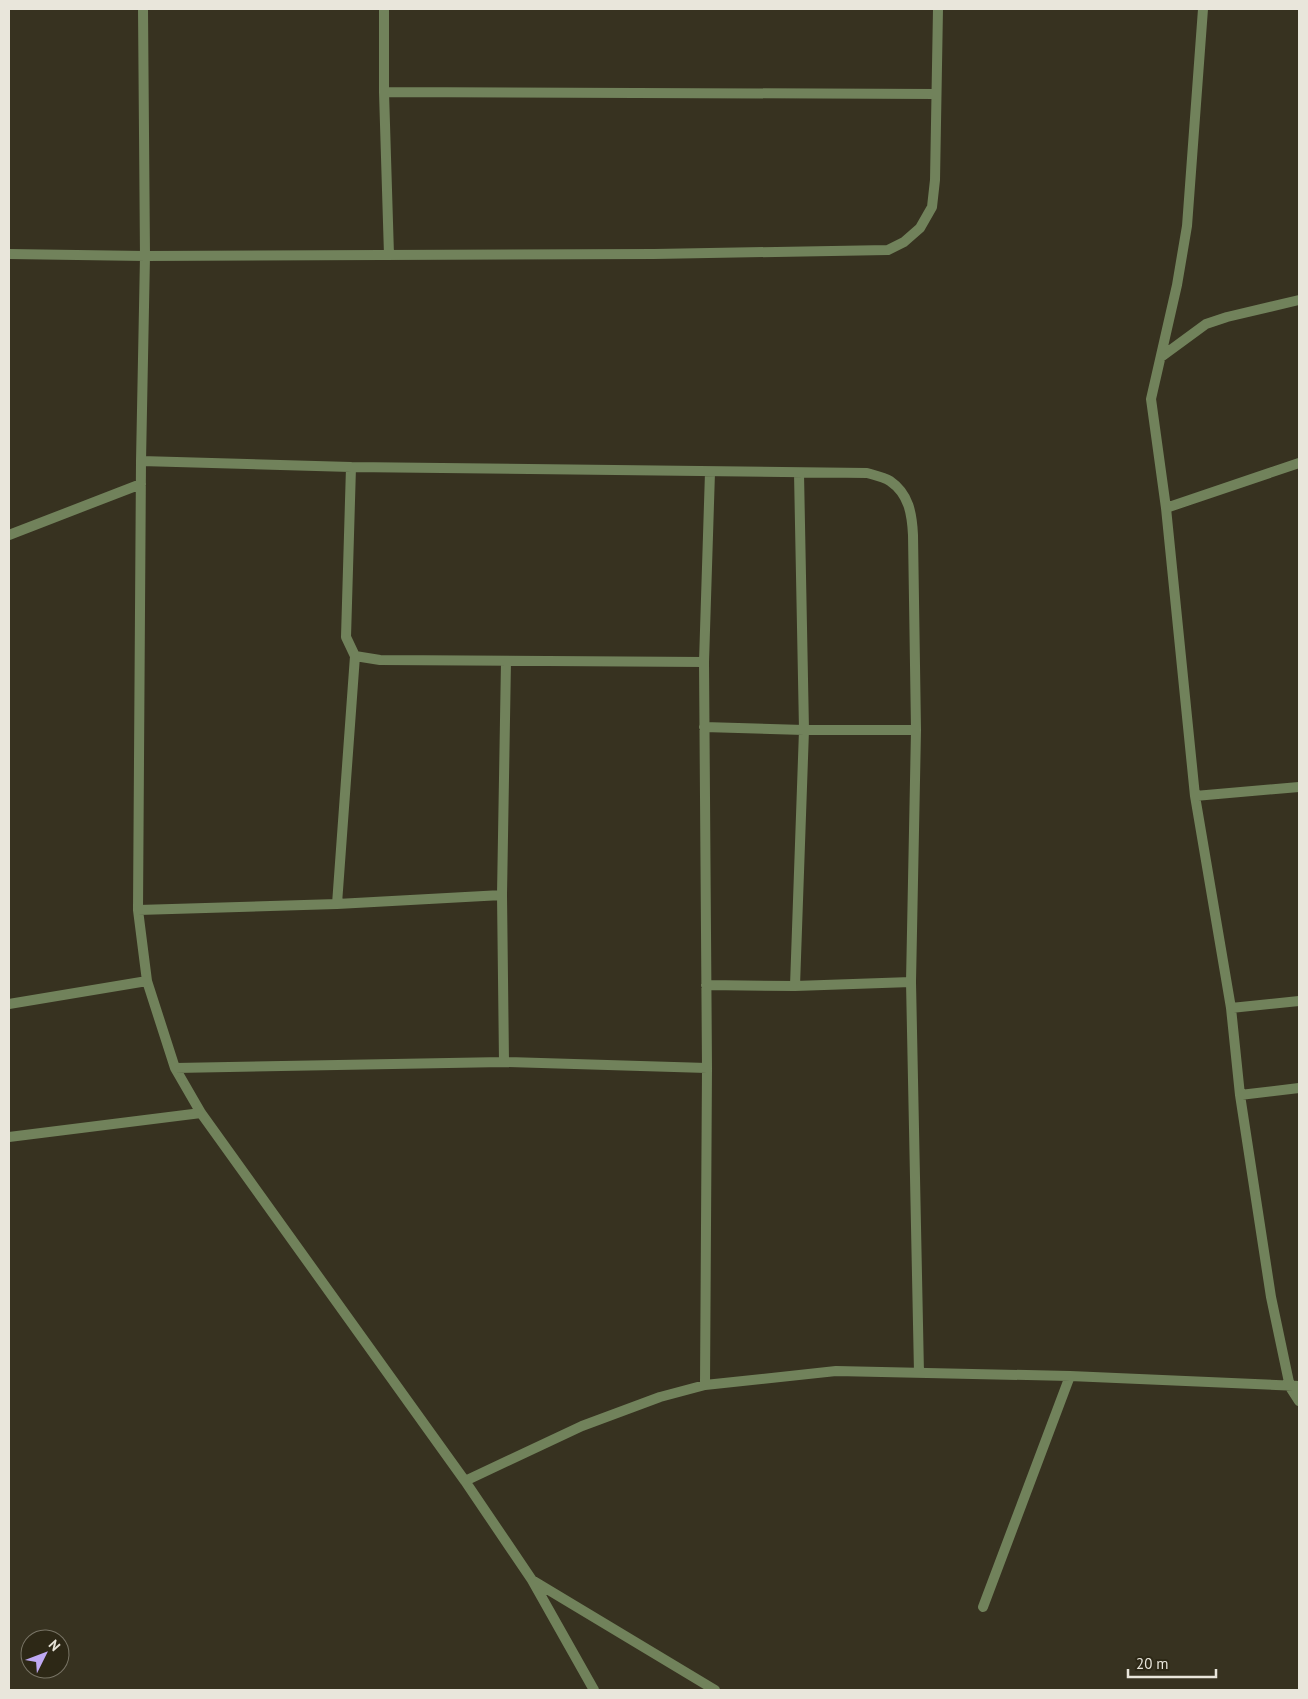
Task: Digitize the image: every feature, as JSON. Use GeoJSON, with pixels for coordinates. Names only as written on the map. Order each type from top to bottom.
{"type":"FeatureCollection","features":[{"type":"Feature","properties":{"kind":"street"},"geometry":{"type":"LineString","coordinates":[[143,9],[145,256],[141,461],[138,910],[147,981],[175,1068],[201,1113],[465,1481],[532,1580],[594,1690]]}},
{"type":"Feature","properties":{"kind":"street"},"geometry":{"type":"LineString","coordinates":[[384,9],[384,92],[389,255]]}},
{"type":"Feature","properties":{"kind":"street"},"geometry":{"type":"LineString","coordinates":[[9,254],[145,256],[644,254],[888,250],[904,242],[920,228],[932,207],[935,180],[938,9]]}},
{"type":"Feature","properties":{"kind":"street"},"geometry":{"type":"LineString","coordinates":[[1203,9],[1187,226],[1177,285],[1151,399],[1166,508],[1195,796],[1231,1008],[1240,1095],[1271,1298],[1299,1401]]}},
{"type":"Feature","properties":{"kind":"street"},"geometry":{"type":"LineString","coordinates":[[384,92],[936,94]]}},
{"type":"Feature","properties":{"kind":"street"},"geometry":{"type":"LineString","coordinates":[[1161,357],[1206,324],[1226,317],[1299,300]]}},
{"type":"Feature","properties":{"kind":"street"},"geometry":{"type":"LineString","coordinates":[[141,461],[351,467],[867,473],[890,481],[904,495],[912,515],[913,535],[916,730],[911,982],[919,1373]]}},
{"type":"Feature","properties":{"kind":"street"},"geometry":{"type":"LineString","coordinates":[[1166,508],[1299,463]]}},
{"type":"Feature","properties":{"kind":"street"},"geometry":{"type":"LineString","coordinates":[[337,904],[355,656],[346,637],[351,467]]}},
{"type":"Feature","properties":{"kind":"street"},"geometry":{"type":"LineString","coordinates":[[705,1385],[707,1068],[704,662],[710,472]]}},
{"type":"Feature","properties":{"kind":"street"},"geometry":{"type":"LineString","coordinates":[[795,986],[804,730],[799,472]]}},
{"type":"Feature","properties":{"kind":"street"},"geometry":{"type":"LineString","coordinates":[[9,535],[141,484]]}},
{"type":"Feature","properties":{"kind":"street"},"geometry":{"type":"LineString","coordinates":[[355,656],[380,660],[704,662]]}},
{"type":"Feature","properties":{"kind":"street"},"geometry":{"type":"LineString","coordinates":[[504,1062],[502,895],[506,661]]}},
{"type":"Feature","properties":{"kind":"street"},"geometry":{"type":"LineString","coordinates":[[704,727],[804,730],[916,730]]}},
{"type":"Feature","properties":{"kind":"street"},"geometry":{"type":"LineString","coordinates":[[1195,796],[1299,787]]}},
{"type":"Feature","properties":{"kind":"street"},"geometry":{"type":"LineString","coordinates":[[138,910],[337,904],[502,895]]}},
{"type":"Feature","properties":{"kind":"street"},"geometry":{"type":"LineString","coordinates":[[9,1004],[147,981]]}},
{"type":"Feature","properties":{"kind":"street"},"geometry":{"type":"LineString","coordinates":[[706,985],[795,986],[911,982]]}},
{"type":"Feature","properties":{"kind":"street"},"geometry":{"type":"LineString","coordinates":[[1231,1008],[1299,1001]]}},
{"type":"Feature","properties":{"kind":"street"},"geometry":{"type":"LineString","coordinates":[[175,1068],[504,1062],[707,1068]]}},
{"type":"Feature","properties":{"kind":"street"},"geometry":{"type":"LineString","coordinates":[[1240,1095],[1299,1088]]}},
{"type":"Feature","properties":{"kind":"street"},"geometry":{"type":"LineString","coordinates":[[9,1137],[201,1113]]}},
{"type":"Feature","properties":{"kind":"street"},"geometry":{"type":"LineString","coordinates":[[465,1481],[582,1426],[660,1396],[705,1385],[836,1371],[1070,1376],[1295,1386]]}},
{"type":"Feature","properties":{"kind":"street"},"geometry":{"type":"LineString","coordinates":[[983,1607],[1070,1376]]}},
{"type":"Feature","properties":{"kind":"street"},"geometry":{"type":"LineString","coordinates":[[532,1580],[715,1690]]}}]}
